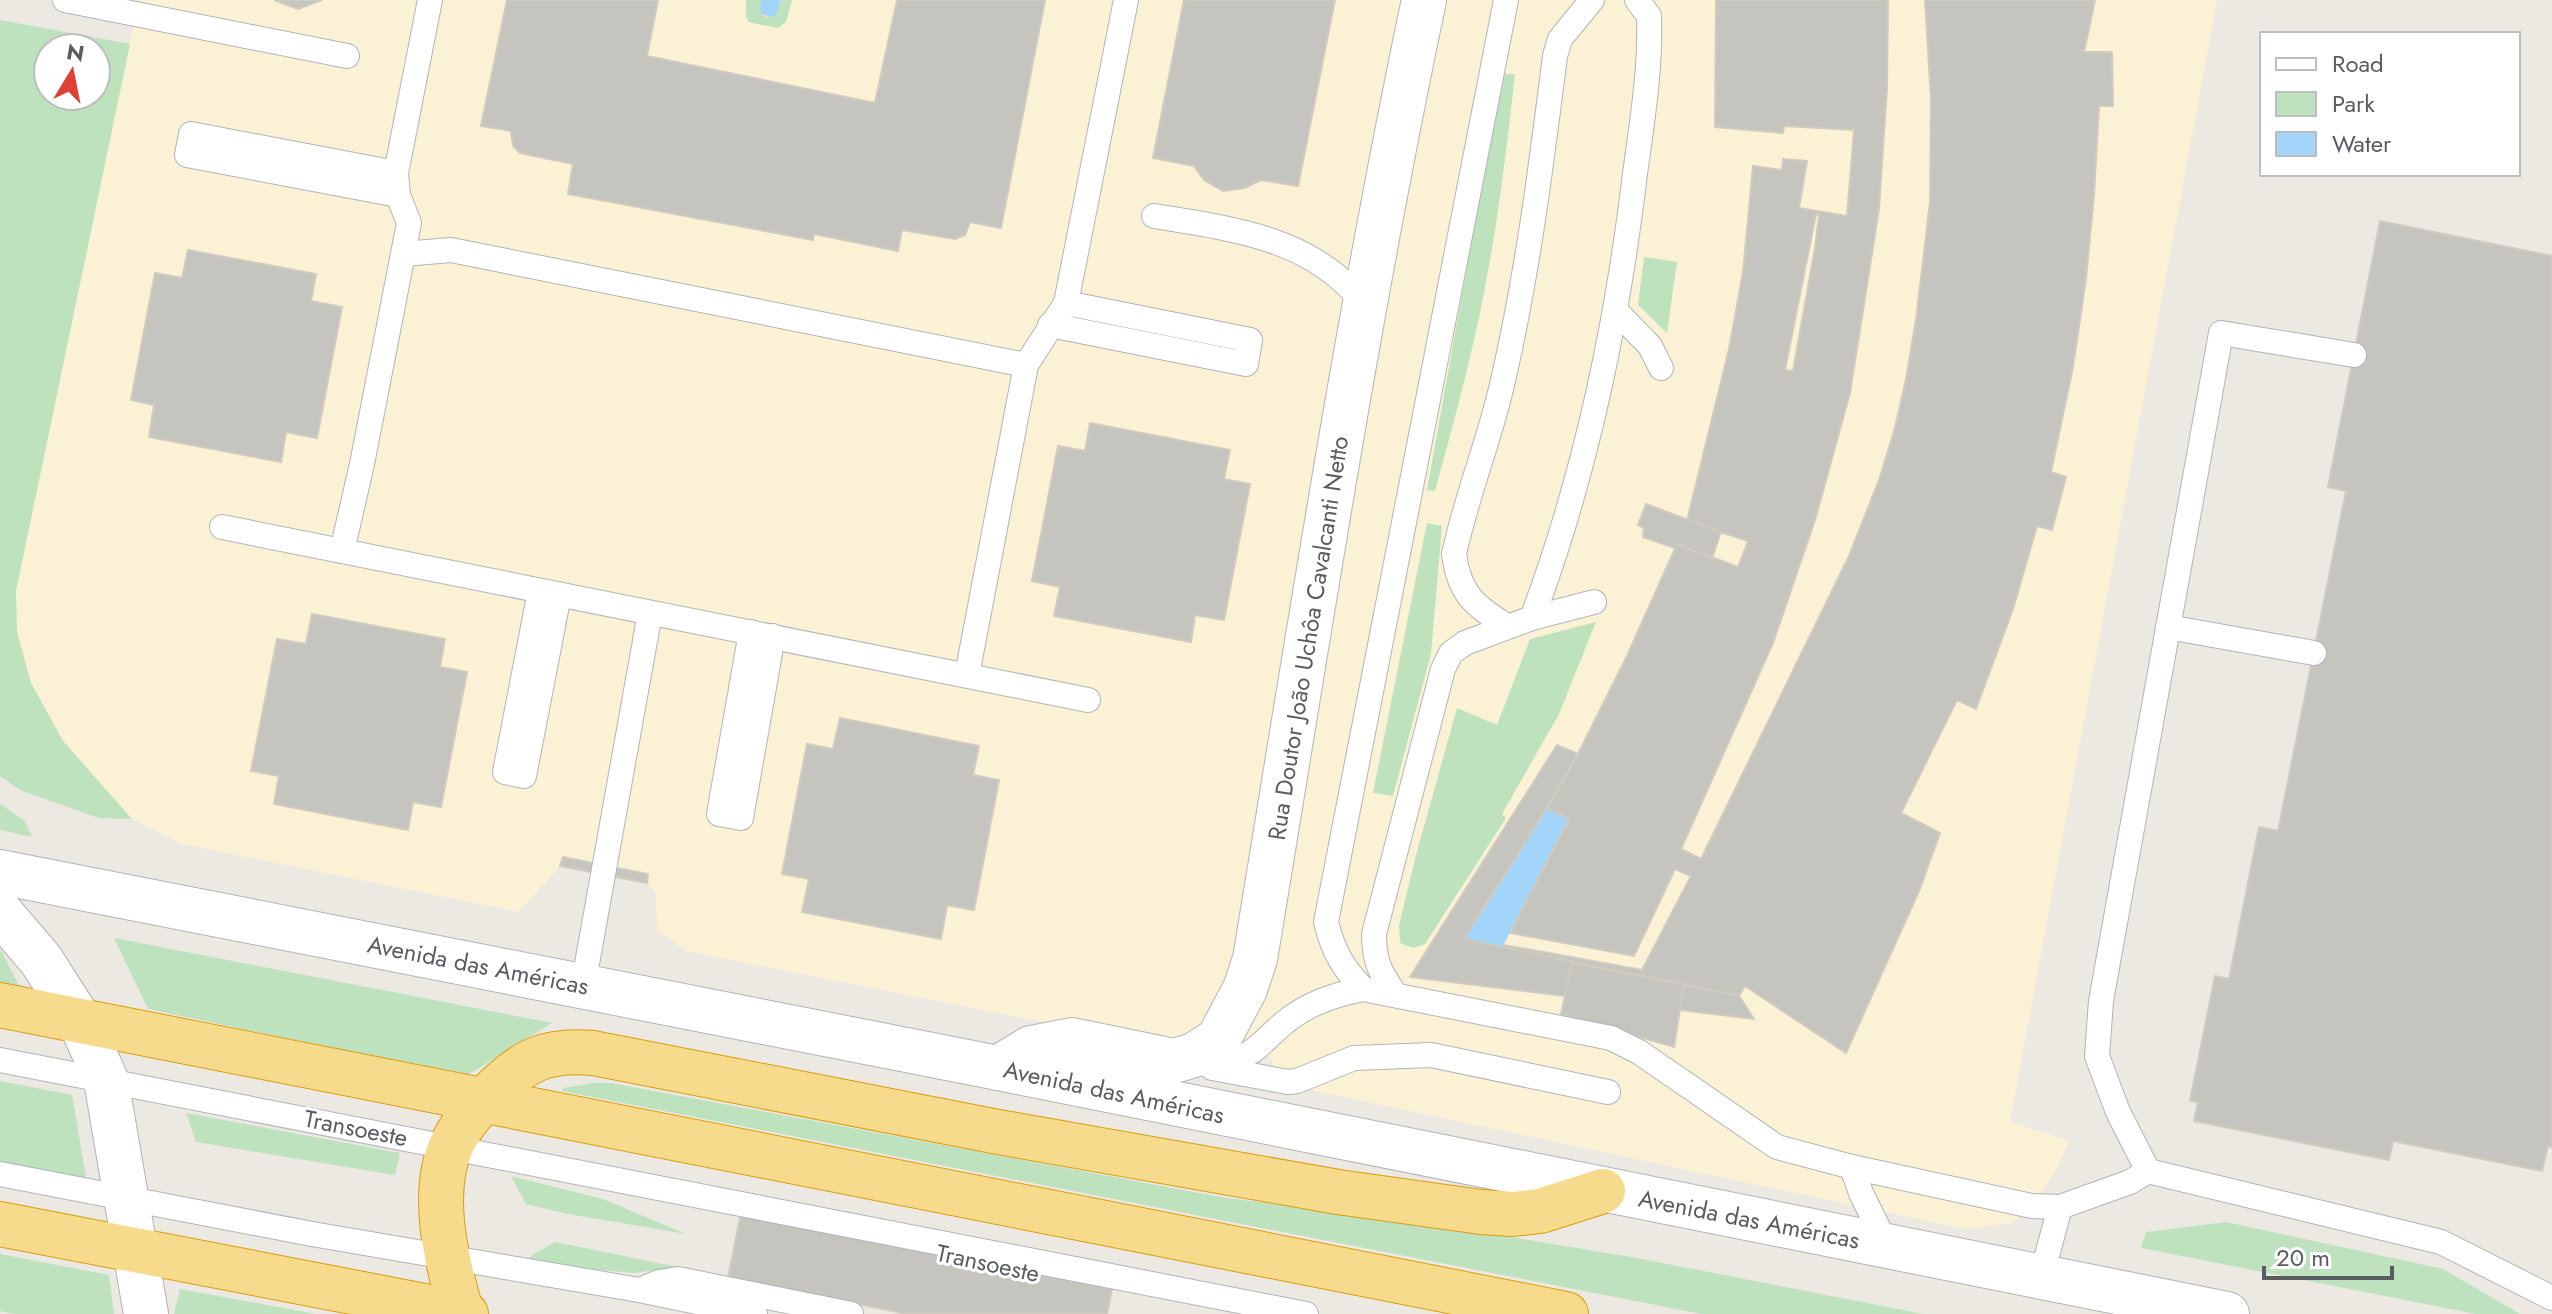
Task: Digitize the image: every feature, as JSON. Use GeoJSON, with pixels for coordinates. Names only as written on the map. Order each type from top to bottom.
{"type":"FeatureCollection","features":[{"type":"Feature","properties":{"kind":"highway"},"geometry":{"type":"LineString","coordinates":[[0,1005],[1566,1314]]}},
{"type":"Feature","properties":{"kind":"highway"},"geometry":{"type":"LineString","coordinates":[[0,1224],[463,1314],[446,1258],[443,1183],[451,1146],[462,1126],[483,1101],[524,1064],[546,1054],[568,1051],[593,1053],[993,1131],[1338,1192],[1481,1212],[1513,1214],[1540,1211],[1603,1191]]}},
{"type":"Feature","properties":{"kind":"main road","name":"Rua Doutor João Uchôa Cavalcanti Netto"},"geometry":{"type":"LineString","coordinates":[[1174,1061],[1194,1055],[1218,1040],[1245,989],[1255,959],[1386,178],[1424,0]]}},
{"type":"Feature","properties":{"kind":"main road","name":"Avenida das Américas"},"geometry":{"type":"LineString","coordinates":[[0,872],[2227,1314]]}},
{"type":"Feature","properties":{"kind":"main road"},"geometry":{"type":"LineString","coordinates":[[0,912],[41,960],[80,1021],[106,1080],[146,1314]]}},
{"type":"Feature","properties":{"kind":"main road"},"geometry":{"type":"LineString","coordinates":[[998,1068],[1031,1048],[1072,1040],[1174,1061]]}},
{"type":"Feature","properties":{"kind":"lane"},"geometry":{"type":"LineString","coordinates":[[65,0],[118,6],[347,56]]}},
{"type":"Feature","properties":{"kind":"lane"},"geometry":{"type":"LineString","coordinates":[[342,551],[409,223],[397,184],[430,0]]}},
{"type":"Feature","properties":{"kind":"lane"},"geometry":{"type":"LineString","coordinates":[[967,675],[1026,365],[1066,303],[1126,0]]}},
{"type":"Feature","properties":{"kind":"lane"},"geometry":{"type":"LineString","coordinates":[[1363,989],[1343,967],[1332,946],[1326,922],[1506,0]]}},
{"type":"Feature","properties":{"kind":"lane"},"geometry":{"type":"LineString","coordinates":[[1507,626],[1483,612],[1468,597],[1457,578],[1454,554],[1500,392],[1519,307],[1555,56],[1560,39],[1592,0]]}},
{"type":"Feature","properties":{"kind":"lane"},"geometry":{"type":"LineString","coordinates":[[1532,618],[1550,571],[1572,495],[1616,311],[1642,122],[1650,32],[1649,16],[1637,0]]}},
{"type":"Feature","properties":{"kind":"lane"},"geometry":{"type":"LineString","coordinates":[[191,134],[397,184],[187,155],[191,134]]}},
{"type":"Feature","properties":{"kind":"lane"},"geometry":{"type":"LineString","coordinates":[[1154,216],[1240,231],[1276,242],[1317,260],[1346,281],[1364,304]]}},
{"type":"Feature","properties":{"kind":"lane"},"geometry":{"type":"LineString","coordinates":[[403,254],[451,250],[1026,365]]}},
{"type":"Feature","properties":{"kind":"lane"},"geometry":{"type":"LineString","coordinates":[[1050,325],[1246,364],[1250,340],[1066,303]]}},
{"type":"Feature","properties":{"kind":"lane"},"geometry":{"type":"LineString","coordinates":[[1616,311],[1650,346],[1661,368]]}},
{"type":"Feature","properties":{"kind":"lane"},"geometry":{"type":"LineString","coordinates":[[2148,1171],[2118,1112],[2097,1056],[2101,1001],[2221,333],[2354,355]]}},
{"type":"Feature","properties":{"kind":"lane"},"geometry":{"type":"LineString","coordinates":[[222,527],[1088,700]]}},
{"type":"Feature","properties":{"kind":"lane"},"geometry":{"type":"LineString","coordinates":[[549,593],[524,776],[505,772],[549,593]]}},
{"type":"Feature","properties":{"kind":"lane"},"geometry":{"type":"LineString","coordinates":[[1395,994],[1382,976],[1374,957],[1374,934],[1443,669],[1451,653],[1465,643],[1507,626],[1594,602]]}},
{"type":"Feature","properties":{"kind":"lane"},"geometry":{"type":"LineString","coordinates":[[583,986],[650,613]]}},
{"type":"Feature","properties":{"kind":"lane"},"geometry":{"type":"LineString","coordinates":[[2168,627],[2314,653]]}},
{"type":"Feature","properties":{"kind":"lane"},"geometry":{"type":"LineString","coordinates":[[762,634],[741,818],[719,814],[762,634]]}},
{"type":"Feature","properties":{"kind":"lane"},"geometry":{"type":"LineString","coordinates":[[1174,1061],[1220,1061],[1248,1055],[1285,1022],[1313,1004],[1335,995],[1363,989],[1395,994],[1611,1038],[1639,1052],[1777,1147],[1852,1167],[2032,1206],[2060,1207],[2130,1182],[2148,1171],[2441,1242],[2552,1298]]}},
{"type":"Feature","properties":{"kind":"lane"},"geometry":{"type":"LineString","coordinates":[[1174,1061],[1288,1082],[1354,1058],[1431,1055],[1608,1092]]}},
{"type":"Feature","properties":{"kind":"lane","name":"Transoeste"},"geometry":{"type":"LineString","coordinates":[[0,1060],[712,1198],[761,1216],[1084,1282],[1130,1288],[1174,1288],[1306,1314]]}},
{"type":"Feature","properties":{"kind":"lane"},"geometry":{"type":"LineString","coordinates":[[1852,1167],[1887,1246]]}},
{"type":"Feature","properties":{"kind":"lane"},"geometry":{"type":"LineString","coordinates":[[0,1174],[446,1258],[639,1290],[755,1314]]}},
{"type":"Feature","properties":{"kind":"lane"},"geometry":{"type":"LineString","coordinates":[[2041,1278],[2060,1207]]}},
{"type":"Feature","properties":{"kind":"lane"},"geometry":{"type":"LineString","coordinates":[[639,1290],[678,1279],[851,1314]]}},
{"type":"Feature","properties":{"kind":"shaded area"},"geometry":{"type":"Polygon","coordinates":[[[139,0],[2217,0],[2010,1122],[2070,1141],[2052,1178],[2032,1206],[2011,1223],[1965,1229],[1297,1087],[1288,1082],[1256,1041],[1134,1040],[686,951],[657,930],[656,894],[646,882],[560,866],[519,912],[182,844],[132,819],[63,741],[31,682],[17,632],[16,591],[139,0]]]}},
{"type":"Feature","properties":{"kind":"green space"},"geometry":{"type":"Polygon","coordinates":[[[746,0],[761,0],[761,12],[766,17],[777,14],[781,0],[792,0],[786,22],[778,28],[748,22],[746,0]]]}},
{"type":"Feature","properties":{"kind":"green space"},"geometry":{"type":"Polygon","coordinates":[[[0,20],[65,32],[32,32],[32,112],[112,112],[112,41],[130,44],[16,591],[17,632],[31,683],[63,741],[132,819],[99,818],[22,791],[0,776],[0,20]]]}},
{"type":"Feature","properties":{"kind":"green space"},"geometry":{"type":"Polygon","coordinates":[[[1505,74],[1515,74],[1502,184],[1484,293],[1468,368],[1435,491],[1427,490],[1481,188],[1505,74]]]}},
{"type":"Feature","properties":{"kind":"green space"},"geometry":{"type":"Polygon","coordinates":[[[1644,257],[1677,262],[1667,333],[1638,305],[1644,257]]]}},
{"type":"Feature","properties":{"kind":"green space"},"geometry":{"type":"Polygon","coordinates":[[[1427,523],[1442,526],[1431,654],[1393,796],[1373,793],[1427,523]]]}},
{"type":"Feature","properties":{"kind":"green space"},"geometry":{"type":"Polygon","coordinates":[[[1596,622],[1559,714],[1502,814],[1506,818],[1425,944],[1413,948],[1400,943],[1399,925],[1457,708],[1497,725],[1530,639],[1596,622]]]}},
{"type":"Feature","properties":{"kind":"green space"},"geometry":{"type":"Polygon","coordinates":[[[0,804],[25,821],[32,837],[0,830],[0,804]]]}},
{"type":"Feature","properties":{"kind":"green space"},"geometry":{"type":"Polygon","coordinates":[[[114,938],[552,1023],[466,1076],[148,1009],[114,938]]]}},
{"type":"Feature","properties":{"kind":"green space"},"geometry":{"type":"Polygon","coordinates":[[[0,949],[21,989],[0,985],[0,949]]]}},
{"type":"Feature","properties":{"kind":"green space"},"geometry":{"type":"Polygon","coordinates":[[[0,1081],[72,1095],[87,1184],[0,1166],[0,1081]]]}},
{"type":"Feature","properties":{"kind":"green space"},"geometry":{"type":"Polygon","coordinates":[[[611,1083],[1226,1198],[1415,1221],[1637,1258],[1923,1314],[1702,1314],[562,1091],[563,1088],[611,1083]]]}},
{"type":"Feature","properties":{"kind":"green space"},"geometry":{"type":"Polygon","coordinates":[[[186,1113],[400,1153],[395,1175],[196,1142],[186,1113]]]}},
{"type":"Feature","properties":{"kind":"green space"},"geometry":{"type":"Polygon","coordinates":[[[511,1176],[603,1199],[686,1234],[526,1204],[511,1176]]]}},
{"type":"Feature","properties":{"kind":"green space"},"geometry":{"type":"Polygon","coordinates":[[[2226,1222],[2443,1269],[2520,1314],[2476,1314],[2141,1248],[2146,1232],[2226,1222]]]}},
{"type":"Feature","properties":{"kind":"green space"},"geometry":{"type":"Polygon","coordinates":[[[555,1242],[678,1267],[633,1273],[527,1263],[531,1256],[555,1242]]]}},
{"type":"Feature","properties":{"kind":"green space"},"geometry":{"type":"Polygon","coordinates":[[[0,1254],[109,1275],[114,1314],[14,1314],[0,1311],[0,1254]]]}},
{"type":"Feature","properties":{"kind":"green space"},"geometry":{"type":"Polygon","coordinates":[[[180,1289],[316,1314],[174,1314],[180,1289]]]}},
{"type":"Feature","properties":{"kind":"water"},"geometry":{"type":"Polygon","coordinates":[[[761,0],[781,0],[777,14],[770,17],[762,14],[761,0]]]}},
{"type":"Feature","properties":{"kind":"water"},"geometry":{"type":"Polygon","coordinates":[[[1565,749],[1548,808],[1569,819],[1502,948],[1432,964],[1565,749]]]}},
{"type":"Feature","properties":{"kind":"building"},"geometry":{"type":"Polygon","coordinates":[[[274,0],[322,0],[298,9],[274,0]]]}},
{"type":"Feature","properties":{"kind":"building"},"geometry":{"type":"Polygon","coordinates":[[[507,0],[658,0],[647,56],[875,103],[897,0],[1045,0],[1001,228],[970,222],[965,235],[955,239],[902,230],[898,251],[814,234],[813,240],[568,194],[573,164],[520,153],[513,146],[511,131],[481,126],[507,0]]]}},
{"type":"Feature","properties":{"kind":"building"},"geometry":{"type":"Polygon","coordinates":[[[1184,0],[1335,0],[1298,186],[1261,180],[1245,188],[1223,191],[1204,180],[1194,166],[1153,158],[1184,0]]]}},
{"type":"Feature","properties":{"kind":"building"},"geometry":{"type":"Polygon","coordinates":[[[1716,0],[1888,0],[1887,88],[1879,209],[1850,393],[1815,520],[1773,643],[1681,849],[1701,859],[1849,556],[1879,480],[1895,428],[1916,320],[1930,202],[1931,99],[1925,0],[2095,0],[2084,52],[2112,52],[2113,106],[2099,106],[2086,279],[2073,367],[2051,472],[2066,477],[2052,530],[2037,526],[2013,609],[1976,709],[1957,700],[1901,813],[1940,833],[1919,891],[1846,1053],[1745,986],[1739,996],[1502,948],[1504,945],[1642,970],[1691,876],[1675,869],[1634,956],[1510,933],[1569,819],[1547,808],[1627,656],[1677,544],[1738,567],[1748,541],[1687,521],[1729,349],[1743,272],[1753,166],[1782,170],[1783,159],[1807,161],[1799,208],[1847,216],[1854,130],[1784,126],[1783,133],[1715,127],[1716,0]],[[1816,214],[1785,370],[1793,371],[1819,215],[1816,214]]]}},
{"type":"Feature","properties":{"kind":"building"},"geometry":{"type":"Polygon","coordinates":[[[2380,221],[2552,256],[2552,1147],[2548,1146],[2542,1171],[2393,1141],[2389,1160],[2194,1121],[2198,1102],[2190,1101],[2215,976],[2229,979],[2259,827],[2278,831],[2346,491],[2328,487],[2380,221]]]}},
{"type":"Feature","properties":{"kind":"building"},"geometry":{"type":"Polygon","coordinates":[[[188,250],[316,274],[311,301],[342,307],[317,438],[286,432],[281,462],[149,437],[154,405],[131,400],[155,273],[182,278],[188,250]]]}},
{"type":"Feature","properties":{"kind":"building"},"geometry":{"type":"Polygon","coordinates":[[[1090,423],[1230,450],[1224,479],[1250,484],[1224,620],[1195,615],[1191,642],[1054,616],[1060,587],[1032,581],[1058,446],[1085,451],[1090,423]]]}},
{"type":"Feature","properties":{"kind":"building"},"geometry":{"type":"Polygon","coordinates":[[[1646,504],[1721,532],[1712,558],[1677,544],[1675,548],[1643,537],[1644,528],[1638,525],[1646,504]]]}},
{"type":"Feature","properties":{"kind":"building"},"geometry":{"type":"Polygon","coordinates":[[[312,614],[445,639],[440,667],[467,672],[441,807],[413,802],[408,830],[274,804],[279,776],[251,771],[277,639],[306,644],[312,614]]]}},
{"type":"Feature","properties":{"kind":"building"},"geometry":{"type":"Polygon","coordinates":[[[840,718],[979,746],[973,775],[999,780],[974,910],[947,905],[941,939],[802,912],[809,879],[782,874],[807,744],[833,749],[840,718]]]}},
{"type":"Feature","properties":{"kind":"building"},"geometry":{"type":"Polygon","coordinates":[[[1557,745],[1578,754],[1464,939],[1739,996],[1754,1019],[1410,977],[1557,745]]]}},
{"type":"Feature","properties":{"kind":"building"},"geometry":{"type":"Polygon","coordinates":[[[563,857],[648,874],[647,883],[560,866],[563,857]]]}},
{"type":"Feature","properties":{"kind":"building"},"geometry":{"type":"Polygon","coordinates":[[[1572,963],[1684,984],[1674,1047],[1561,1014],[1572,963]]]}},
{"type":"Feature","properties":{"kind":"building"},"geometry":{"type":"Polygon","coordinates":[[[741,1213],[1112,1289],[1107,1314],[907,1314],[728,1278],[741,1213]]]}}]}
